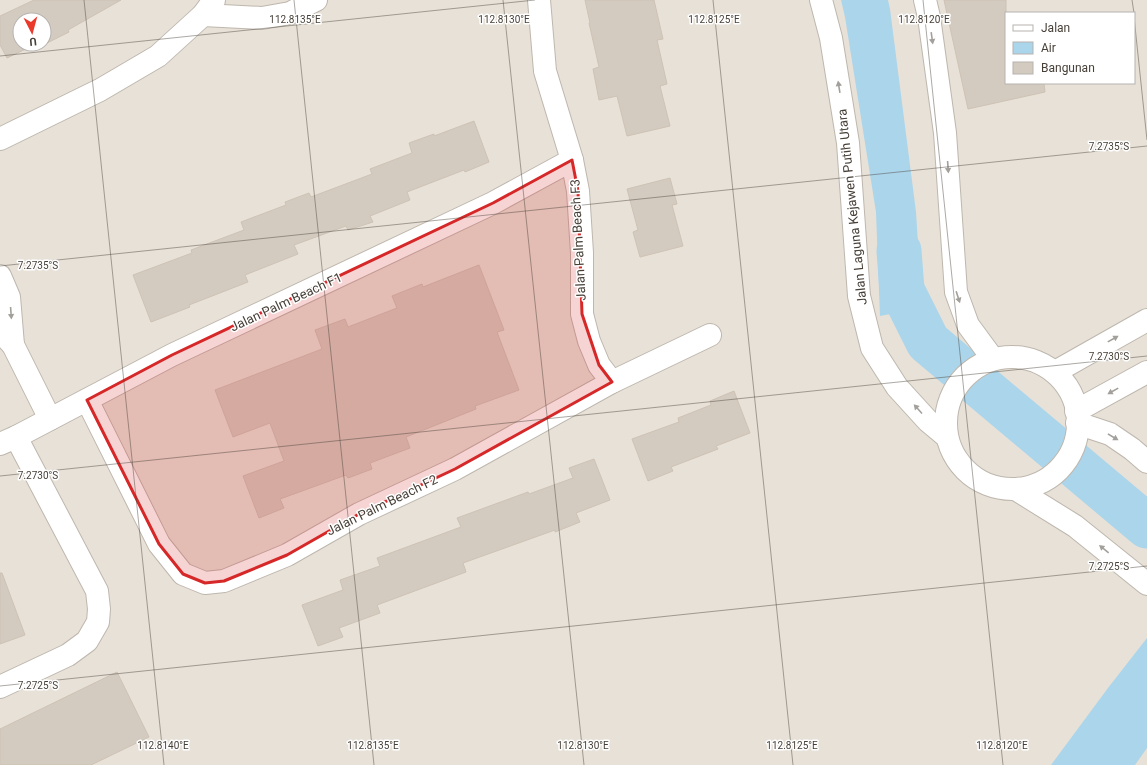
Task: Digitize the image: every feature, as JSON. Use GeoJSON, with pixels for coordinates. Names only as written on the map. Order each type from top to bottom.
{"type":"FeatureCollection","features":[{"type":"Feature","properties":{"kind":"street"},"geometry":{"type":"LineString","coordinates":[[0,139],[100,90],[158,56],[208,8],[262,18],[290,13],[316,0]]}},
{"type":"Feature","properties":{"kind":"street","name":"Jalan Palm Beach F3"},"geometry":{"type":"LineString","coordinates":[[539,0],[545,71],[572,160],[578,191],[582,252],[582,314],[589,341],[599,365],[612,382]]}},
{"type":"Feature","properties":{"kind":"street","name":"Jalan Laguna Kejawen Putih Utara"},"geometry":{"type":"LineString","coordinates":[[821,0],[831,38],[848,143],[859,296],[872,348],[897,387],[928,421],[946,436]]}},
{"type":"Feature","properties":{"kind":"street"},"geometry":{"type":"LineString","coordinates":[[925,0],[929,17],[945,133],[956,292],[968,325],[993,359]]}},
{"type":"Feature","properties":{"kind":"street","name":"Jalan Palm Beach F1"},"geometry":{"type":"LineString","coordinates":[[8,441],[172,355],[493,203],[572,160]]}},
{"type":"Feature","properties":{"kind":"street"},"geometry":{"type":"LineString","coordinates":[[0,276],[10,297],[6,338],[50,419]]}},
{"type":"Feature","properties":{"kind":"street"},"geometry":{"type":"LineString","coordinates":[[1055,372],[1147,320]]}},
{"type":"Feature","properties":{"kind":"street","name":"Jalan Palm Beach F2"},"geometry":{"type":"LineString","coordinates":[[87,400],[159,544],[183,574],[205,583],[224,581],[287,555],[358,514],[455,469],[612,382],[710,335]]}},
{"type":"Feature","properties":{"kind":"street"},"geometry":{"type":"LineString","coordinates":[[1015,357],[1036,361],[1055,372],[1068,391],[1077,417],[1078,436],[1070,456],[1057,473],[1038,485],[1017,490],[993,487],[971,477],[955,459],[946,436],[946,412],[954,388],[971,370],[993,359],[1015,357]]}},
{"type":"Feature","properties":{"kind":"street"},"geometry":{"type":"LineString","coordinates":[[1077,417],[1147,372]]}},
{"type":"Feature","properties":{"kind":"street"},"geometry":{"type":"LineString","coordinates":[[1077,417],[1110,434],[1132,449],[1147,462]]}},
{"type":"Feature","properties":{"kind":"street"},"geometry":{"type":"LineString","coordinates":[[0,687],[68,655],[87,641],[98,622],[99,609],[97,591],[8,441]]}},
{"type":"Feature","properties":{"kind":"street"},"geometry":{"type":"LineString","coordinates":[[1017,490],[1075,526],[1140,579]]}},
{"type":"Feature","properties":{"kind":"highlighted area"},"geometry":{"type":"Polygon","coordinates":[[[572,160],[578,191],[582,314],[599,365],[612,382],[455,469],[359,514],[287,555],[224,581],[205,583],[183,574],[159,544],[87,400],[172,355],[493,203],[572,160]]]}},
{"type":"Feature","properties":{"kind":"shaded area"},"geometry":{"type":"Polygon","coordinates":[[[0,0],[1147,0],[1147,765],[0,765],[0,0]]]}},
{"type":"Feature","properties":{"kind":"water"},"geometry":{"type":"Polygon","coordinates":[[[841,0],[888,0],[916,212],[922,308],[880,316],[876,212],[841,0]]]}},
{"type":"Feature","properties":{"kind":"water"},"geometry":{"type":"Polygon","coordinates":[[[1147,638],[1147,748],[1135,765],[1051,765],[1108,688],[1147,638]]]}},
{"type":"Feature","properties":{"kind":"building"},"geometry":{"type":"Polygon","coordinates":[[[34,0],[121,0],[68,30],[69,32],[52,40],[52,12],[12,12],[12,52],[19,52],[7,58],[0,45],[0,16],[34,0]]]}},
{"type":"Feature","properties":{"kind":"building"},"geometry":{"type":"Polygon","coordinates":[[[585,0],[654,0],[663,39],[657,40],[667,84],[660,86],[670,126],[627,136],[617,96],[599,100],[593,69],[599,67],[585,0]]]}},
{"type":"Feature","properties":{"kind":"building"},"geometry":{"type":"Polygon","coordinates":[[[944,0],[1006,0],[1005,84],[1044,84],[1045,92],[968,109],[944,0]]]}},
{"type":"Feature","properties":{"kind":"building"},"geometry":{"type":"Polygon","coordinates":[[[474,121],[489,162],[407,192],[410,200],[370,216],[373,222],[348,230],[346,226],[294,245],[298,254],[245,275],[248,282],[189,305],[190,307],[151,322],[133,275],[192,253],[191,250],[244,230],[241,222],[286,205],[285,202],[309,193],[311,197],[372,174],[370,169],[412,153],[409,143],[434,134],[434,136],[474,121]]]}},
{"type":"Feature","properties":{"kind":"building"},"geometry":{"type":"Polygon","coordinates":[[[670,178],[677,204],[672,205],[683,246],[640,257],[633,232],[638,230],[627,189],[670,178]]]}},
{"type":"Feature","properties":{"kind":"building"},"geometry":{"type":"Polygon","coordinates":[[[479,265],[504,330],[497,332],[519,390],[475,406],[476,409],[406,437],[410,448],[370,463],[372,469],[348,478],[346,475],[280,499],[284,508],[259,518],[243,476],[284,461],[270,423],[233,437],[215,390],[322,349],[315,330],[345,319],[348,327],[397,308],[392,296],[422,284],[423,287],[479,265]]]}},
{"type":"Feature","properties":{"kind":"building"},"geometry":{"type":"Polygon","coordinates":[[[734,391],[750,433],[716,446],[718,449],[671,467],[673,471],[648,481],[632,439],[679,422],[678,418],[711,405],[710,401],[734,391]]]}},
{"type":"Feature","properties":{"kind":"building"},"geometry":{"type":"Polygon","coordinates":[[[594,459],[610,500],[576,513],[580,522],[463,563],[466,572],[377,605],[380,613],[339,628],[343,637],[318,646],[302,605],[343,590],[340,580],[380,566],[377,558],[461,527],[457,518],[528,492],[529,494],[573,478],[569,468],[594,459]]]}},
{"type":"Feature","properties":{"kind":"building"},"geometry":{"type":"Polygon","coordinates":[[[0,573],[2,573],[25,635],[0,644],[0,573]]]}},
{"type":"Feature","properties":{"kind":"building"},"geometry":{"type":"Polygon","coordinates":[[[117,672],[149,737],[91,765],[0,765],[0,729],[117,672]]]}},
{"type":"Feature","properties":{"kind":"waterway"},"geometry":{"type":"LineString","coordinates":[[899,251],[902,290],[928,342],[1147,526]]}}]}
